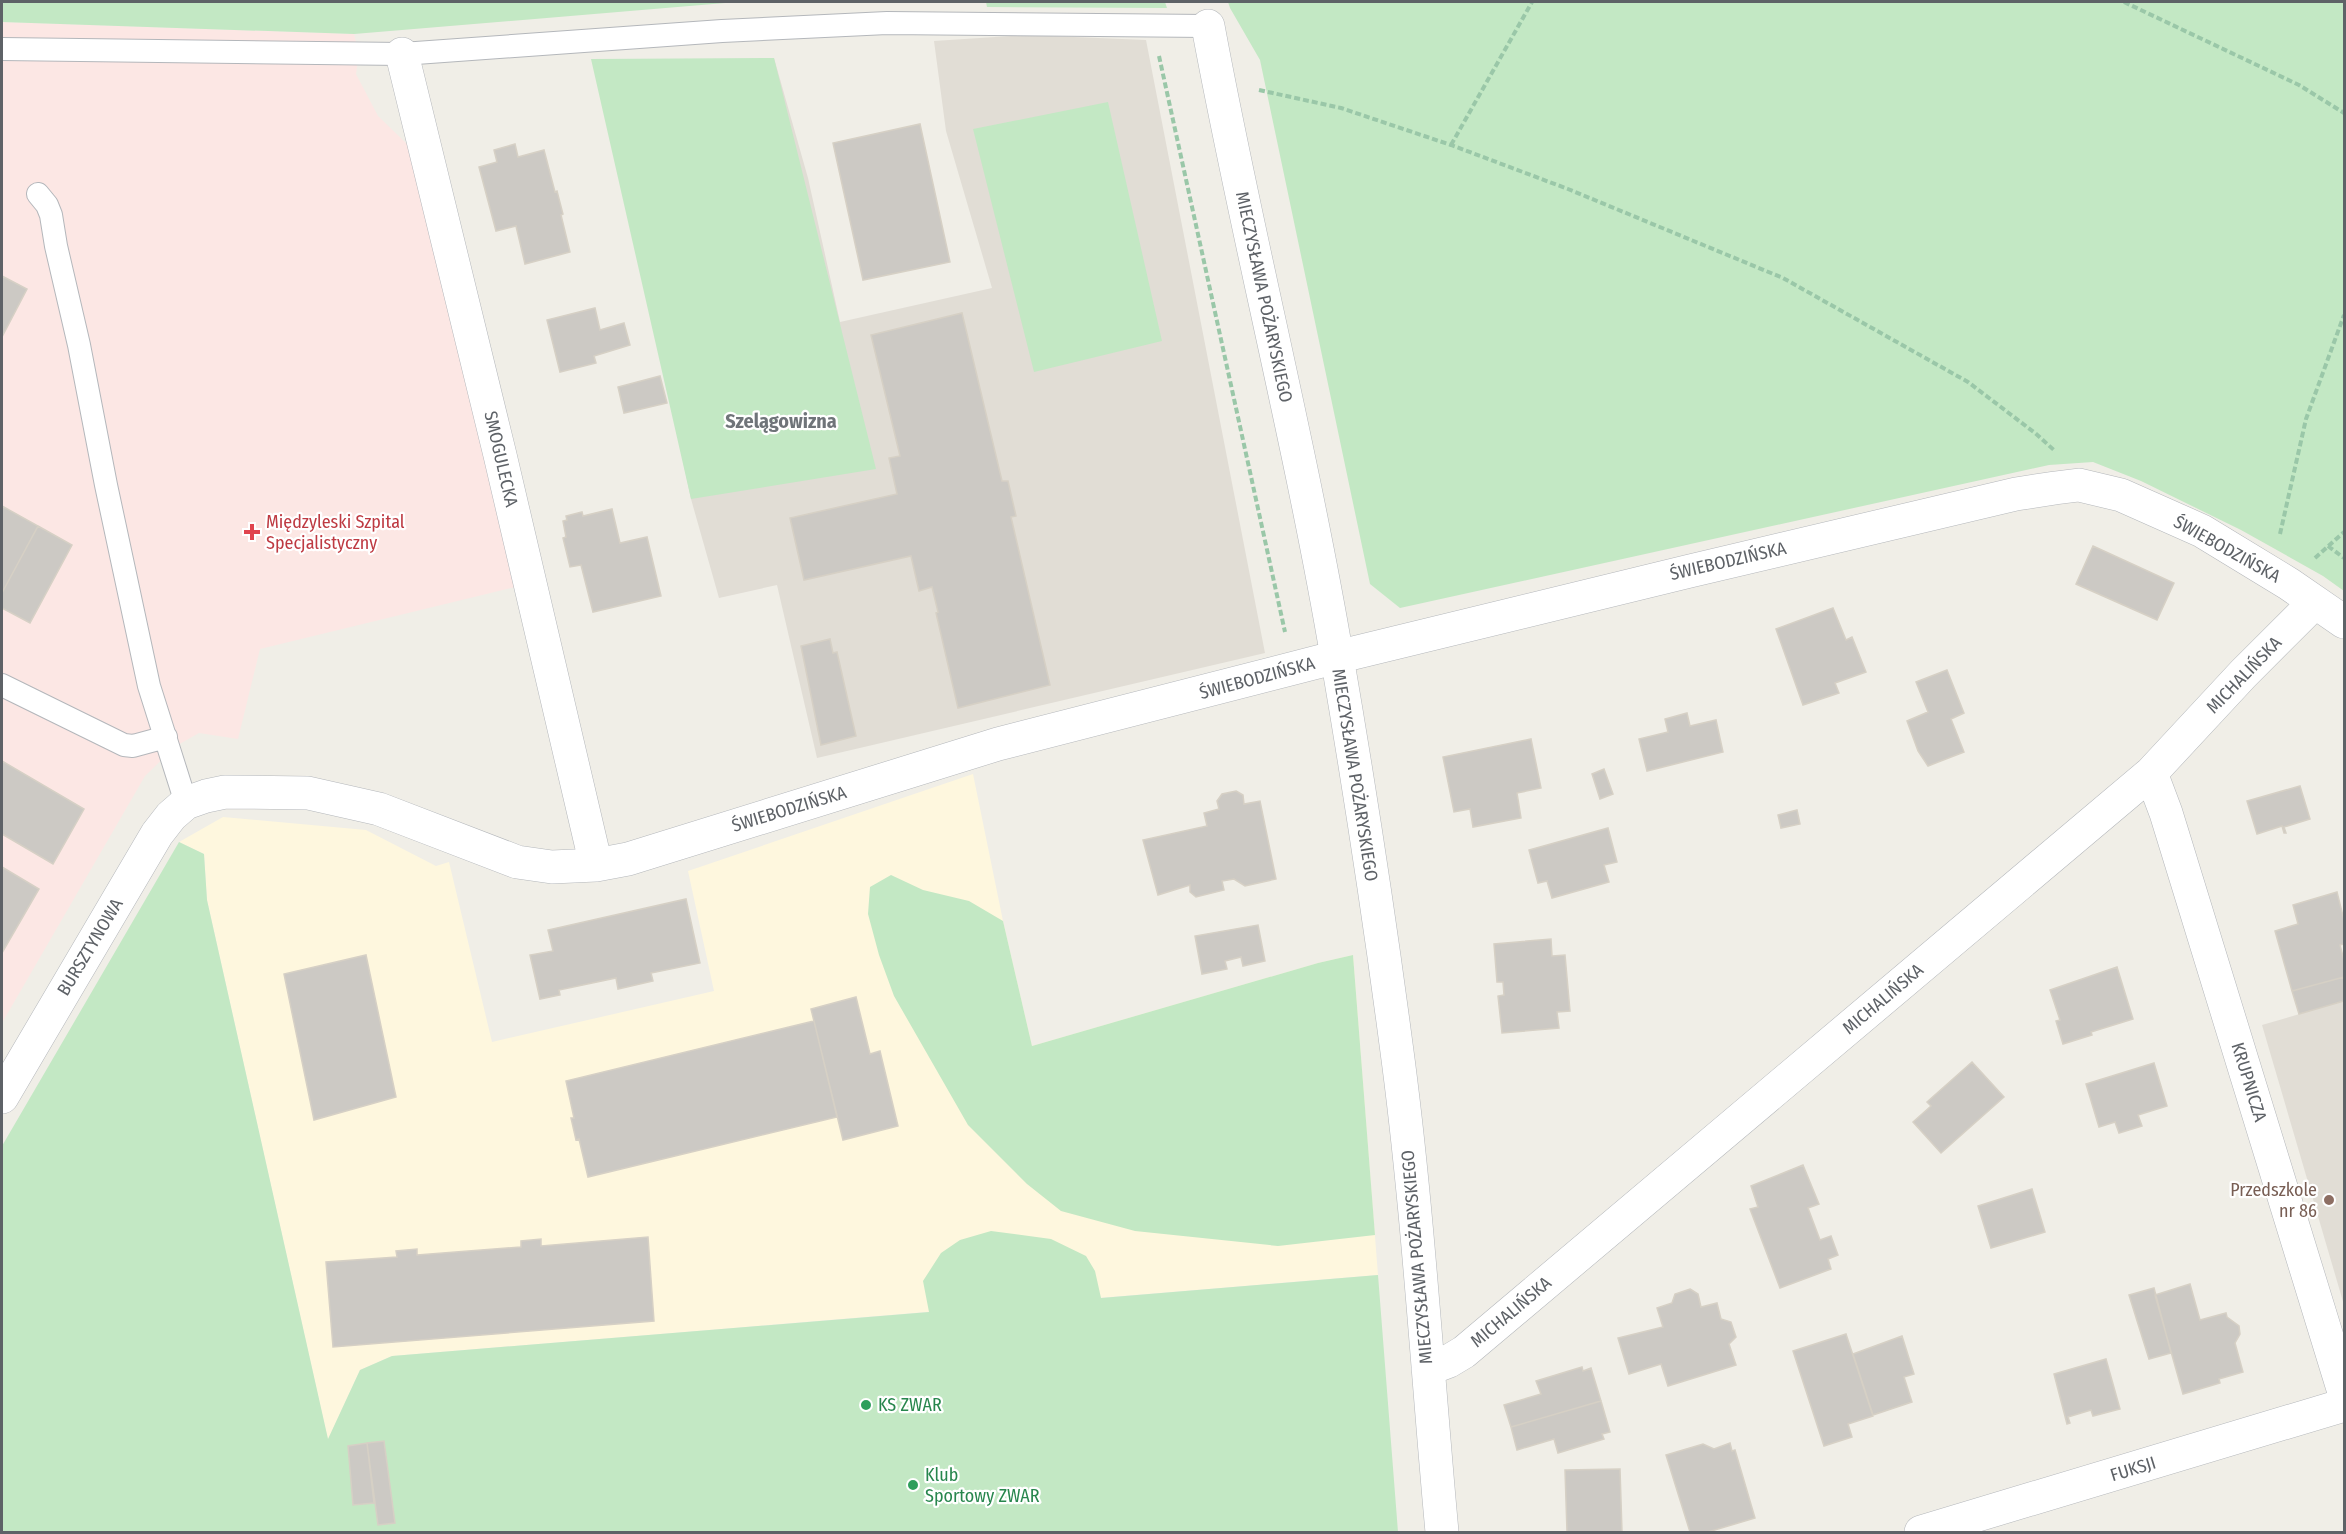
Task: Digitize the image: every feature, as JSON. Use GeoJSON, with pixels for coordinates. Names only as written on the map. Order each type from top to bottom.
{"type":"FeatureCollection","features":[{"type":"Feature","properties":{"kind":"street","name":"MIECZYSŁAWA POŻARYSKIEGO"},"geometry":{"type":"LineString","coordinates":[[1208,26],[1289,412],[1337,657],[1397,1046],[1442,1533]]}},
{"type":"Feature","properties":{"kind":"street","name":"SMOGULECKA"},"geometry":{"type":"LineString","coordinates":[[402,54],[500,455],[596,865]]}},
{"type":"Feature","properties":{"kind":"street","name":"ŚWIEBODZIŃSKA"},"geometry":{"type":"LineString","coordinates":[[186,803],[225,792],[308,793],[379,809],[517,862],[552,867],[596,865],[649,853],[998,744],[1337,657],[1884,524],[2016,494],[2079,485],[2121,495],[2202,531],[2271,573],[2344,622]]}},
{"type":"Feature","properties":{"kind":"street","name":"MICHALIŃSKA"},"geometry":{"type":"LineString","coordinates":[[1428,1369],[1464,1352],[2151,773],[2243,674],[2315,602]]}},
{"type":"Feature","properties":{"kind":"street","name":"KRUPNICZA"},"geometry":{"type":"LineString","coordinates":[[2151,773],[2344,1392]]}},
{"type":"Feature","properties":{"kind":"street","name":"BURSZTYNOWA"},"geometry":{"type":"LineString","coordinates":[[2,1097],[157,834],[171,816],[186,803]]}},
{"type":"Feature","properties":{"kind":"street","name":"FUKSJI"},"geometry":{"type":"LineString","coordinates":[[1921,1533],[2344,1405]]}},
{"type":"Feature","properties":{"kind":"lane"},"geometry":{"type":"LineString","coordinates":[[2,50],[402,54],[710,32],[887,23],[1208,26]]}},
{"type":"Feature","properties":{"kind":"lane"},"geometry":{"type":"LineString","coordinates":[[38,194],[47,205],[51,215],[149,686],[186,803]]}},
{"type":"Feature","properties":{"kind":"lane"},"geometry":{"type":"LineString","coordinates":[[2,685],[124,745],[133,746],[166,737]]}},
{"type":"Feature","properties":{"kind":"path"},"geometry":{"type":"LineString","coordinates":[[1451,145],[1532,2]]}},
{"type":"Feature","properties":{"kind":"path"},"geometry":{"type":"LineString","coordinates":[[2124,2],[2299,85],[2344,113]]}},
{"type":"Feature","properties":{"kind":"path"},"geometry":{"type":"LineString","coordinates":[[1153,26],[1293,669]]}},
{"type":"Feature","properties":{"kind":"path"},"geometry":{"type":"LineString","coordinates":[[1218,81],[1341,108],[1451,145],[1568,189],[1783,278],[1968,382],[2035,433],[2068,463],[2079,485]]}},
{"type":"Feature","properties":{"kind":"path"},"geometry":{"type":"LineString","coordinates":[[2271,573],[2306,419],[2344,315]]}},
{"type":"Feature","properties":{"kind":"path"},"geometry":{"type":"LineString","coordinates":[[2328,546],[2344,558]]}},
{"type":"Feature","properties":{"kind":"shaded area","name":"Międzyleski Szpital Specjalistyczny"},"geometry":{"type":"Polygon","coordinates":[[[2,22],[354,34],[359,54],[356,74],[378,116],[409,146],[515,587],[260,649],[238,739],[199,733],[176,746],[145,776],[2,1023],[2,22]]]}},
{"type":"Feature","properties":{"kind":"shaded area"},"geometry":{"type":"Polygon","coordinates":[[[1026,35],[1146,40],[1265,653],[817,758],[777,585],[719,598],[691,499],[655,328],[763,60],[774,58],[808,178],[840,322],[992,288],[946,131],[934,41],[1026,35]]]}},
{"type":"Feature","properties":{"kind":"shaded area"},"geometry":{"type":"Polygon","coordinates":[[[973,774],[1003,921],[1032,1046],[1318,963],[1353,955],[1378,1275],[392,1356],[360,1370],[328,1440],[207,900],[204,854],[179,842],[223,817],[366,830],[436,866],[449,862],[492,1042],[714,991],[688,871],[973,774]]]}},
{"type":"Feature","properties":{"kind":"shaded area","name":"Przedszkole nr 86"},"geometry":{"type":"Polygon","coordinates":[[[2344,1001],[2344,1305],[2262,1025],[2344,1001]]]}},
{"type":"Feature","properties":{"kind":"green space"},"geometry":{"type":"Polygon","coordinates":[[[2,2],[737,2],[354,34],[2,22],[2,2]]]}},
{"type":"Feature","properties":{"kind":"green space"},"geometry":{"type":"Polygon","coordinates":[[[986,2],[1165,2],[1167,8],[987,7],[986,2]]]}},
{"type":"Feature","properties":{"kind":"green space"},"geometry":{"type":"Polygon","coordinates":[[[1228,2],[2344,2],[2344,591],[2323,576],[2241,530],[2141,481],[2093,462],[2049,465],[1400,608],[1370,584],[1260,60],[1228,2]]]}},
{"type":"Feature","properties":{"kind":"green space"},"geometry":{"type":"Polygon","coordinates":[[[774,58],[876,469],[691,499],[591,59],[774,58]]]}},
{"type":"Feature","properties":{"kind":"green space"},"geometry":{"type":"Polygon","coordinates":[[[1108,102],[1162,341],[1034,372],[973,129],[1108,102]]]}},
{"type":"Feature","properties":{"kind":"green space"},"geometry":{"type":"Polygon","coordinates":[[[179,842],[204,854],[207,900],[328,1439],[360,1370],[392,1356],[929,1312],[923,1281],[941,1253],[960,1240],[991,1231],[1051,1239],[1086,1256],[1095,1271],[1101,1298],[1378,1275],[1398,1532],[2,1532],[2,1146],[179,842]]]}},
{"type":"Feature","properties":{"kind":"green space"},"geometry":{"type":"Polygon","coordinates":[[[891,875],[923,890],[969,901],[1003,921],[1032,1046],[1318,963],[1353,955],[1375,1235],[1278,1246],[1135,1231],[1061,1211],[1027,1184],[968,1125],[894,996],[879,955],[868,914],[870,887],[891,875]]]}},
{"type":"Feature","properties":{"kind":"building"},"geometry":{"type":"Polygon","coordinates":[[[920,124],[950,262],[863,280],[833,143],[920,124]]]}},
{"type":"Feature","properties":{"kind":"building"},"geometry":{"type":"Polygon","coordinates":[[[515,144],[518,157],[544,150],[563,214],[561,215],[570,252],[525,264],[516,226],[496,231],[479,167],[497,162],[494,150],[515,144]]]}},
{"type":"Feature","properties":{"kind":"building"},"geometry":{"type":"Polygon","coordinates":[[[2,276],[27,289],[2,337],[2,276]]]}},
{"type":"Feature","properties":{"kind":"building"},"geometry":{"type":"Polygon","coordinates":[[[595,308],[600,330],[624,323],[630,345],[594,356],[596,363],[560,372],[547,320],[595,308]]]}},
{"type":"Feature","properties":{"kind":"building"},"geometry":{"type":"Polygon","coordinates":[[[962,313],[1002,481],[1008,481],[1016,516],[1011,517],[1050,685],[958,708],[932,587],[919,591],[911,556],[804,580],[790,518],[897,494],[889,458],[900,456],[871,335],[962,313]]]}},
{"type":"Feature","properties":{"kind":"building"},"geometry":{"type":"Polygon","coordinates":[[[660,376],[667,403],[624,413],[618,387],[660,376]]]}},
{"type":"Feature","properties":{"kind":"building"},"geometry":{"type":"Polygon","coordinates":[[[2,506],[38,526],[2,593],[2,506]]]}},
{"type":"Feature","properties":{"kind":"building"},"geometry":{"type":"Polygon","coordinates":[[[612,509],[620,543],[647,537],[661,596],[593,612],[581,565],[570,567],[563,538],[566,537],[563,521],[567,520],[566,516],[582,512],[583,516],[612,509]]]}},
{"type":"Feature","properties":{"kind":"building"},"geometry":{"type":"Polygon","coordinates":[[[38,526],[72,545],[30,623],[2,608],[2,593],[38,526]]]}},
{"type":"Feature","properties":{"kind":"building"},"geometry":{"type":"Polygon","coordinates":[[[2093,546],[2174,583],[2157,620],[2076,584],[2093,546]]]}},
{"type":"Feature","properties":{"kind":"building"},"geometry":{"type":"Polygon","coordinates":[[[1833,608],[1846,640],[1852,637],[1866,672],[1835,683],[1839,693],[1803,705],[1776,629],[1833,608]]]}},
{"type":"Feature","properties":{"kind":"building"},"geometry":{"type":"Polygon","coordinates":[[[830,639],[833,653],[837,652],[856,736],[821,745],[801,646],[830,639]]]}},
{"type":"Feature","properties":{"kind":"building"},"geometry":{"type":"Polygon","coordinates":[[[1947,670],[1964,713],[1951,719],[1964,752],[1928,766],[1918,751],[1907,721],[1928,712],[1916,682],[1947,670]]]}},
{"type":"Feature","properties":{"kind":"building"},"geometry":{"type":"Polygon","coordinates":[[[1687,713],[1690,726],[1716,720],[1723,752],[1647,771],[1639,739],[1668,732],[1665,719],[1687,713]]]}},
{"type":"Feature","properties":{"kind":"building"},"geometry":{"type":"Polygon","coordinates":[[[1531,739],[1541,788],[1517,793],[1521,818],[1473,827],[1470,809],[1454,812],[1443,757],[1531,739]]]}},
{"type":"Feature","properties":{"kind":"building"},"geometry":{"type":"Polygon","coordinates":[[[2,761],[84,809],[53,864],[2,834],[2,761]]]}},
{"type":"Feature","properties":{"kind":"building"},"geometry":{"type":"Polygon","coordinates":[[[1604,769],[1613,794],[1600,799],[1592,774],[1604,769]]]}},
{"type":"Feature","properties":{"kind":"building"},"geometry":{"type":"Polygon","coordinates":[[[2300,786],[2310,819],[2284,827],[2286,833],[2282,826],[2257,834],[2247,801],[2300,786]]]}},
{"type":"Feature","properties":{"kind":"building"},"geometry":{"type":"Polygon","coordinates":[[[1236,791],[1243,795],[1244,804],[1260,801],[1276,879],[1245,886],[1234,879],[1222,881],[1224,890],[1196,897],[1190,892],[1190,885],[1158,895],[1143,840],[1207,826],[1204,813],[1219,809],[1217,801],[1222,794],[1236,791]]]}},
{"type":"Feature","properties":{"kind":"building"},"geometry":{"type":"Polygon","coordinates":[[[1797,810],[1800,824],[1781,828],[1778,815],[1797,810]]]}},
{"type":"Feature","properties":{"kind":"building"},"geometry":{"type":"Polygon","coordinates":[[[1608,828],[1617,862],[1604,865],[1609,882],[1552,898],[1547,881],[1538,883],[1529,850],[1608,828]]]}},
{"type":"Feature","properties":{"kind":"building"},"geometry":{"type":"Polygon","coordinates":[[[2,867],[39,889],[2,953],[2,867]]]}},
{"type":"Feature","properties":{"kind":"building"},"geometry":{"type":"Polygon","coordinates":[[[2337,892],[2344,920],[2344,944],[2340,945],[2344,960],[2344,977],[2292,991],[2275,931],[2298,924],[2293,905],[2337,892]]]}},
{"type":"Feature","properties":{"kind":"building"},"geometry":{"type":"Polygon","coordinates":[[[686,899],[700,963],[651,973],[653,981],[618,989],[616,978],[559,990],[560,995],[540,999],[530,955],[553,951],[548,930],[686,899]]]}},
{"type":"Feature","properties":{"kind":"building"},"geometry":{"type":"Polygon","coordinates":[[[1258,925],[1265,961],[1243,966],[1241,957],[1225,961],[1227,969],[1202,974],[1195,936],[1258,925]]]}},
{"type":"Feature","properties":{"kind":"building"},"geometry":{"type":"Polygon","coordinates":[[[1551,939],[1552,956],[1565,955],[1570,1011],[1557,1012],[1559,1028],[1502,1033],[1498,996],[1504,995],[1503,982],[1497,982],[1494,944],[1551,939]]]}},
{"type":"Feature","properties":{"kind":"building"},"geometry":{"type":"Polygon","coordinates":[[[366,955],[396,1097],[314,1120],[284,974],[366,955]]]}},
{"type":"Feature","properties":{"kind":"building"},"geometry":{"type":"Polygon","coordinates":[[[2117,967],[2133,1019],[2091,1032],[2092,1035],[2063,1044],[2056,1021],[2060,1020],[2050,990],[2117,967]]]}},
{"type":"Feature","properties":{"kind":"building"},"geometry":{"type":"Polygon","coordinates":[[[2344,977],[2344,1001],[2299,1014],[2292,991],[2344,977]]]}},
{"type":"Feature","properties":{"kind":"building"},"geometry":{"type":"Polygon","coordinates":[[[856,997],[870,1054],[880,1051],[898,1126],[843,1140],[811,1009],[856,997]]]}},
{"type":"Feature","properties":{"kind":"building"},"geometry":{"type":"Polygon","coordinates":[[[814,1021],[837,1117],[588,1177],[579,1139],[576,1140],[566,1081],[814,1021]]]}},
{"type":"Feature","properties":{"kind":"building"},"geometry":{"type":"Polygon","coordinates":[[[1972,1062],[2004,1097],[1941,1153],[1913,1122],[1931,1106],[1927,1102],[1972,1062]]]}},
{"type":"Feature","properties":{"kind":"building"},"geometry":{"type":"Polygon","coordinates":[[[2154,1063],[2167,1106],[2138,1115],[2142,1126],[2119,1133],[2115,1122],[2099,1127],[2086,1084],[2154,1063]]]}},
{"type":"Feature","properties":{"kind":"building"},"geometry":{"type":"Polygon","coordinates":[[[1803,1165],[1819,1204],[1808,1208],[1820,1240],[1831,1236],[1838,1255],[1828,1259],[1831,1269],[1780,1288],[1750,1209],[1758,1207],[1751,1186],[1803,1165]]]}},
{"type":"Feature","properties":{"kind":"building"},"geometry":{"type":"Polygon","coordinates":[[[2032,1189],[2045,1232],[1991,1248],[1978,1206],[2032,1189]]]}},
{"type":"Feature","properties":{"kind":"building"},"geometry":{"type":"Polygon","coordinates":[[[648,1237],[654,1321],[333,1347],[326,1262],[397,1257],[396,1251],[417,1249],[417,1255],[521,1247],[521,1241],[541,1239],[541,1246],[648,1237]]]}},
{"type":"Feature","properties":{"kind":"building"},"geometry":{"type":"Polygon","coordinates":[[[2190,1284],[2200,1320],[2226,1313],[2227,1317],[2239,1326],[2240,1334],[2235,1343],[2243,1372],[2219,1379],[2220,1383],[2183,1394],[2155,1295],[2190,1284]]]}},
{"type":"Feature","properties":{"kind":"building"},"geometry":{"type":"Polygon","coordinates":[[[2154,1288],[2171,1353],[2149,1359],[2129,1295],[2154,1288]]]}},
{"type":"Feature","properties":{"kind":"building"},"geometry":{"type":"Polygon","coordinates":[[[1690,1289],[1698,1294],[1701,1307],[1717,1303],[1721,1319],[1731,1322],[1736,1337],[1729,1344],[1736,1365],[1668,1386],[1661,1364],[1629,1374],[1618,1338],[1663,1327],[1657,1308],[1672,1303],[1675,1294],[1690,1289]]]}},
{"type":"Feature","properties":{"kind":"building"},"geometry":{"type":"Polygon","coordinates":[[[1846,1334],[1873,1416],[1848,1424],[1852,1437],[1824,1446],[1793,1351],[1846,1334]]]}},
{"type":"Feature","properties":{"kind":"building"},"geometry":{"type":"Polygon","coordinates":[[[1902,1336],[1914,1374],[1904,1377],[1912,1402],[1873,1415],[1853,1354],[1902,1336]]]}},
{"type":"Feature","properties":{"kind":"building"},"geometry":{"type":"Polygon","coordinates":[[[2106,1359],[2120,1409],[2093,1416],[2091,1410],[2068,1417],[2070,1423],[2067,1424],[2054,1374],[2106,1359]]]}},
{"type":"Feature","properties":{"kind":"building"},"geometry":{"type":"Polygon","coordinates":[[[1582,1367],[1583,1371],[1591,1368],[1601,1401],[1511,1427],[1504,1405],[1541,1394],[1536,1381],[1582,1367]]]}},
{"type":"Feature","properties":{"kind":"building"},"geometry":{"type":"Polygon","coordinates":[[[1601,1401],[1610,1432],[1602,1434],[1604,1439],[1558,1453],[1554,1439],[1517,1450],[1511,1427],[1601,1401]]]}},
{"type":"Feature","properties":{"kind":"building"},"geometry":{"type":"Polygon","coordinates":[[[384,1441],[395,1523],[378,1525],[367,1443],[384,1441]]]}},
{"type":"Feature","properties":{"kind":"building"},"geometry":{"type":"Polygon","coordinates":[[[367,1443],[374,1503],[353,1505],[348,1446],[367,1443]]]}},
{"type":"Feature","properties":{"kind":"building"},"geometry":{"type":"Polygon","coordinates":[[[1730,1443],[1732,1451],[1735,1450],[1755,1518],[1708,1532],[1690,1532],[1666,1455],[1703,1444],[1714,1449],[1730,1443]]]}},
{"type":"Feature","properties":{"kind":"building"},"geometry":{"type":"Polygon","coordinates":[[[1620,1469],[1622,1532],[1567,1532],[1565,1470],[1620,1469]]]}},
{"type":"Feature","properties":{"kind":"place","name":"Międzyleski Szpital Specjalistyczny"},"geometry":{"type":"Point","coordinates":[252,532]}},
{"type":"Feature","properties":{"kind":"place","name":"Przedszkole nr 86"},"geometry":{"type":"Point","coordinates":[2329,1200]}},
{"type":"Feature","properties":{"kind":"place","name":"KS ZWAR"},"geometry":{"type":"Point","coordinates":[866,1405]}},
{"type":"Feature","properties":{"kind":"place","name":"Klub Sportowy ZWAR"},"geometry":{"type":"Point","coordinates":[913,1485]}},
{"type":"Feature","properties":{"kind":"district","name":"Szelągowizna"},"geometry":{"type":"Point","coordinates":[781,421]}}]}
